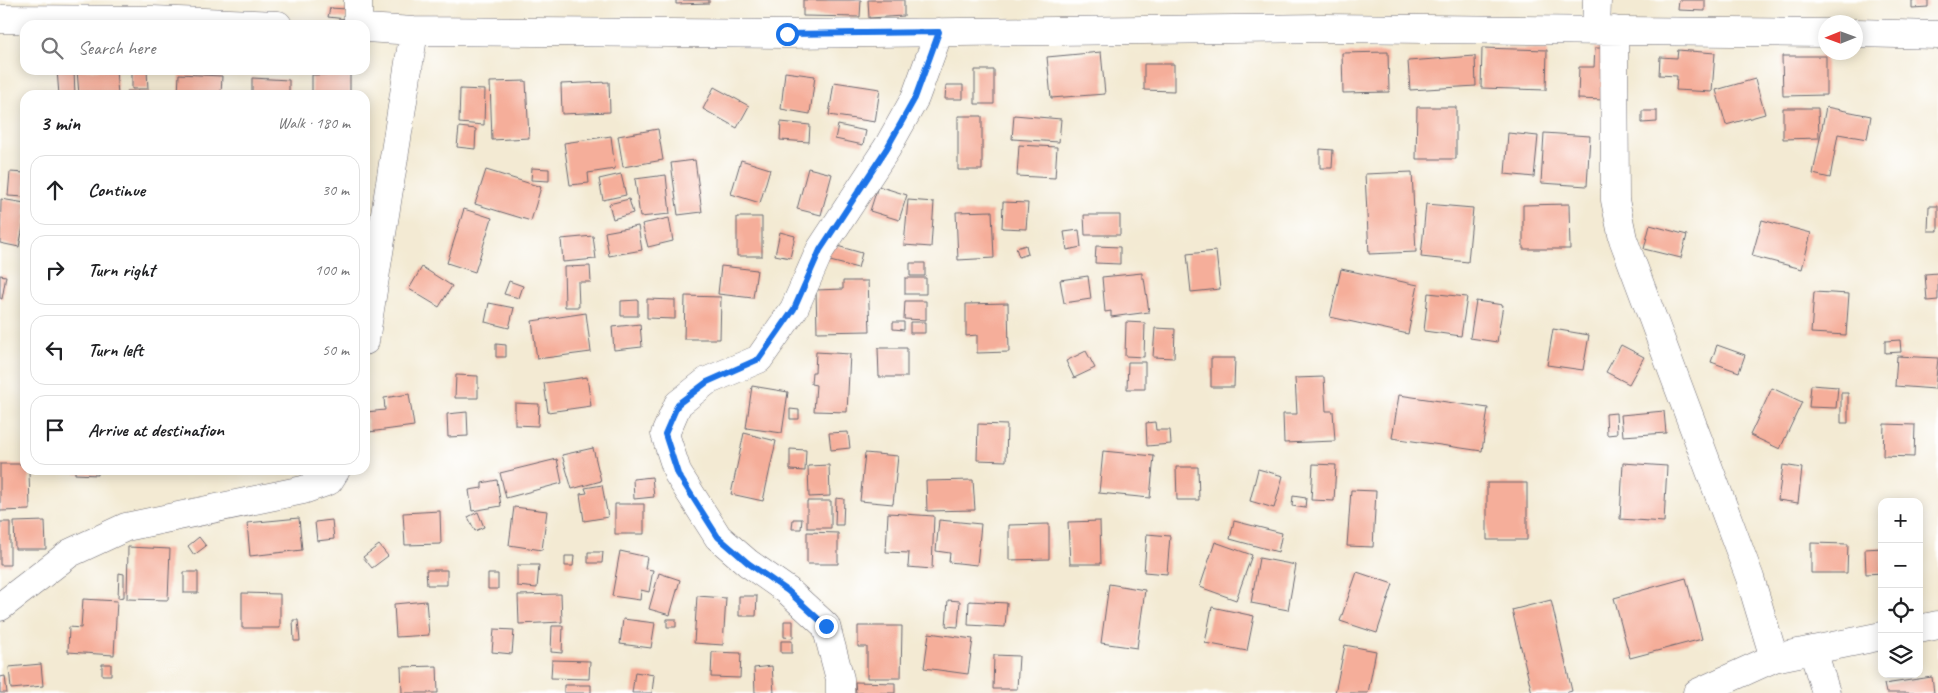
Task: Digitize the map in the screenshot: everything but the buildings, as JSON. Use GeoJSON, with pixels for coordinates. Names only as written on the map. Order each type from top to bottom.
{"type":"FeatureCollection","features":[{"type":"Feature","properties":{"kind":"street"},"geometry":{"type":"LineString","coordinates":[[358,0],[358,20]]}},
{"type":"Feature","properties":{"kind":"street"},"geometry":{"type":"LineString","coordinates":[[1597,0],[1605,30],[1615,200],[1623,239],[1750,578],[1774,658]]}},
{"type":"Feature","properties":{"kind":"street"},"geometry":{"type":"LineString","coordinates":[[0,19],[152,20]]}},
{"type":"Feature","properties":{"kind":"street"},"geometry":{"type":"LineString","coordinates":[[370,28],[414,31],[787,34],[1323,28],[1818,33]]}},
{"type":"Feature","properties":{"kind":"street"},"geometry":{"type":"LineString","coordinates":[[370,309],[414,31]]}},
{"type":"Feature","properties":{"kind":"street"},"geometry":{"type":"LineString","coordinates":[[840,693],[840,679],[826,626],[788,591],[748,563],[718,537],[678,474],[665,434],[678,404],[707,382],[759,359],[794,309],[820,250],[887,148],[915,98],[939,32]]}},
{"type":"Feature","properties":{"kind":"street"},"geometry":{"type":"LineString","coordinates":[[1863,33],[1938,35]]}},
{"type":"Feature","properties":{"kind":"street"},"geometry":{"type":"LineString","coordinates":[[0,607],[70,553],[126,526],[303,490],[330,481],[333,475]]}},
{"type":"Feature","properties":{"kind":"street"},"geometry":{"type":"LineString","coordinates":[[1923,627],[1938,625]]}},
{"type":"Feature","properties":{"kind":"street"},"geometry":{"type":"LineString","coordinates":[[1697,693],[1774,658],[1878,637]]}},
{"type":"Feature","properties":{"kind":"street"},"geometry":{"type":"LineString","coordinates":[[1813,650],[1826,693]]}},
{"type":"Feature","properties":{"kind":"route"},"geometry":{"type":"LineString","coordinates":[[787,34],[939,32],[915,98],[887,148],[820,250],[794,309],[759,359],[707,382],[678,404],[665,434],[678,474],[718,537],[748,563],[788,591],[826,626]]}}]}
